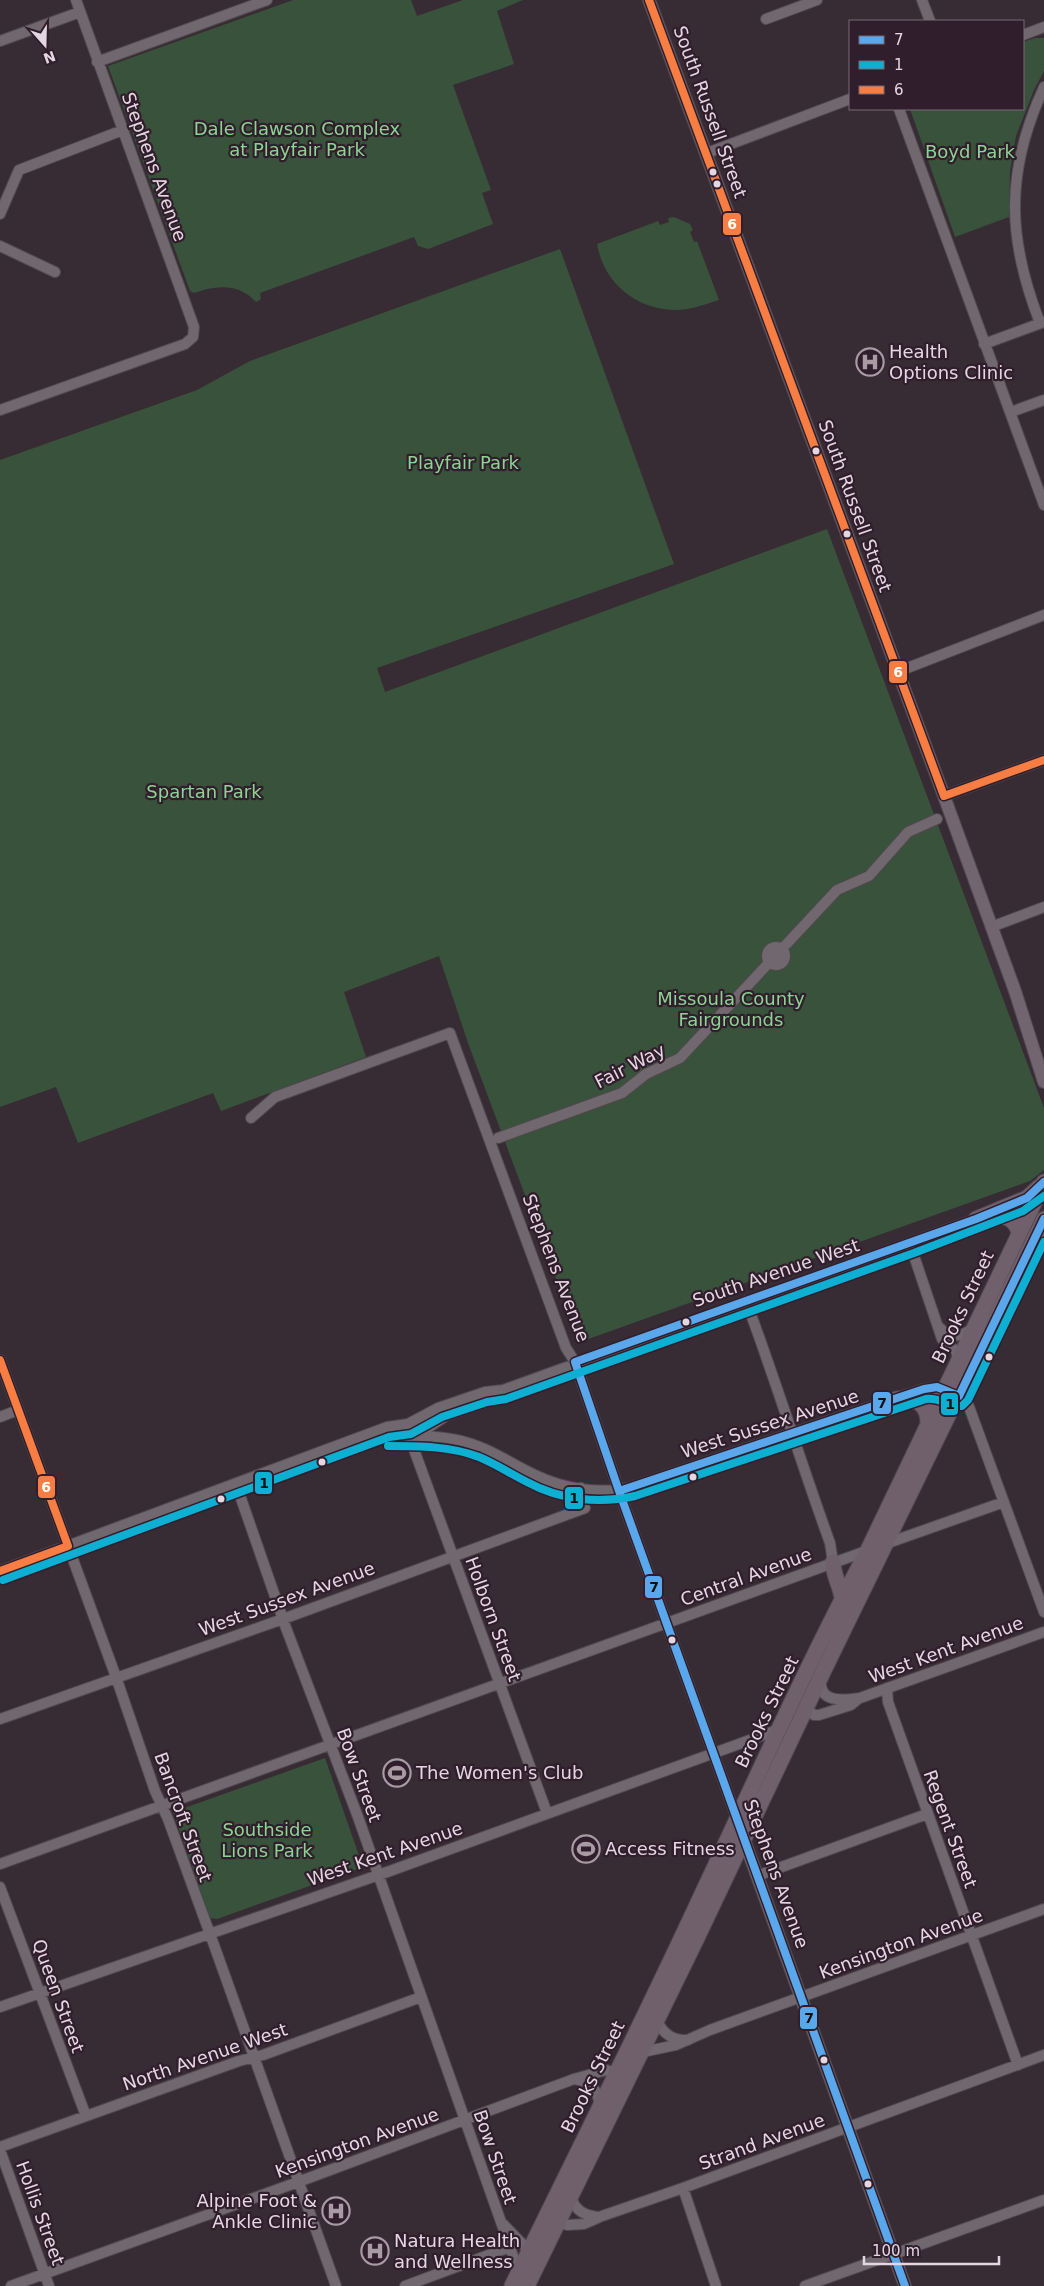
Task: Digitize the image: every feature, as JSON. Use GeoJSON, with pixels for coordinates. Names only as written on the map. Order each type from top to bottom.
{"type":"FeatureCollection","features":[{"type":"Feature","properties":{"kind":"highway"},"geometry":{"type":"LineString","coordinates":[[976,1219],[1026,1198],[1044,1182]]}},
{"type":"Feature","properties":{"kind":"highway","name":"Brooks Street"},"geometry":{"type":"LineString","coordinates":[[553,2218],[571,2198],[737,1819],[802,1681],[868,1550],[959,1360],[1017,1228],[1044,1182]]}},
{"type":"Feature","properties":{"kind":"highway"},"geometry":{"type":"LineString","coordinates":[[976,1219],[1002,1216],[1017,1228]]}},
{"type":"Feature","properties":{"kind":"highway","name":"Brooks Street"},"geometry":{"type":"LineString","coordinates":[[635,2051],[657,2020],[805,1708],[1044,1219]]}},
{"type":"Feature","properties":{"kind":"highway"},"geometry":{"type":"LineString","coordinates":[[897,1399],[908,1398],[920,1402],[925,1408],[928,1423]]}},
{"type":"Feature","properties":{"kind":"highway"},"geometry":{"type":"LineString","coordinates":[[833,1562],[833,1568],[842,1591],[842,1599]]}},
{"type":"Feature","properties":{"kind":"highway"},"geometry":{"type":"LineString","coordinates":[[802,1681],[805,1708]]}},
{"type":"Feature","properties":{"kind":"highway","name":"Brooks Street"},"geometry":{"type":"LineString","coordinates":[[516,2280],[534,2256],[553,2218],[600,2106],[623,2076]]}},
{"type":"Feature","properties":{"kind":"highway","name":"Brooks Street"},"geometry":{"type":"LineString","coordinates":[[527,2286],[534,2256]]}},
{"type":"Feature","properties":{"kind":"main road","name":"South Russell Street"},"geometry":{"type":"LineString","coordinates":[[650,0],[1040,1057],[1044,1082]]}},
{"type":"Feature","properties":{"kind":"main road","name":"Stephens Avenue"},"geometry":{"type":"LineString","coordinates":[[737,1819],[905,2286]]}},
{"type":"Feature","properties":{"kind":"street","name":"Stephens Avenue"},"geometry":{"type":"LineString","coordinates":[[0,410],[185,344],[193,337],[194,327],[76,0]]}},
{"type":"Feature","properties":{"kind":"street"},"geometry":{"type":"LineString","coordinates":[[97,62],[267,0]]}},
{"type":"Feature","properties":{"kind":"street"},"geometry":{"type":"LineString","coordinates":[[766,19],[817,0]]}},
{"type":"Feature","properties":{"kind":"street"},"geometry":{"type":"LineString","coordinates":[[922,0],[930,20]]}},
{"type":"Feature","properties":{"kind":"street"},"geometry":{"type":"LineString","coordinates":[[0,41],[80,12]]}},
{"type":"Feature","properties":{"kind":"street"},"geometry":{"type":"LineString","coordinates":[[1024,35],[1044,27]]}},
{"type":"Feature","properties":{"kind":"street"},"geometry":{"type":"LineString","coordinates":[[984,344],[1042,323],[1021,267],[1015,224],[1016,172],[1023,141],[1044,87]]}},
{"type":"Feature","properties":{"kind":"street"},"geometry":{"type":"LineString","coordinates":[[707,153],[849,99]]}},
{"type":"Feature","properties":{"kind":"street"},"geometry":{"type":"LineString","coordinates":[[899,110],[1044,505]]}},
{"type":"Feature","properties":{"kind":"street"},"geometry":{"type":"LineString","coordinates":[[0,214],[19,170],[123,130]]}},
{"type":"Feature","properties":{"kind":"street"},"geometry":{"type":"LineString","coordinates":[[0,246],[56,272]]}},
{"type":"Feature","properties":{"kind":"street"},"geometry":{"type":"LineString","coordinates":[[1011,412],[1044,400]]}},
{"type":"Feature","properties":{"kind":"street"},"geometry":{"type":"LineString","coordinates":[[897,672],[1044,615]]}},
{"type":"Feature","properties":{"kind":"street"},"geometry":{"type":"LineString","coordinates":[[944,796],[1044,760]]}},
{"type":"Feature","properties":{"kind":"street","name":"Fair Way"},"geometry":{"type":"LineString","coordinates":[[498,1138],[622,1093],[646,1074],[674,1062],[688,1051],[837,890],[869,876],[908,832],[937,819]]}},
{"type":"Feature","properties":{"kind":"street"},"geometry":{"type":"LineString","coordinates":[[991,927],[1044,907]]}},
{"type":"Feature","properties":{"kind":"street","name":"Stephens Avenue"},"geometry":{"type":"LineString","coordinates":[[251,1118],[275,1097],[450,1033],[566,1348],[575,1362],[619,1491],[737,1819]]}},
{"type":"Feature","properties":{"kind":"street","name":"South Avenue West"},"geometry":{"type":"LineString","coordinates":[[0,1571],[369,1435],[386,1427],[408,1424],[438,1408],[485,1392],[503,1390],[575,1362],[976,1219]]}},
{"type":"Feature","properties":{"kind":"street"},"geometry":{"type":"LineString","coordinates":[[910,1244],[943,1341],[956,1351],[959,1360]]}},
{"type":"Feature","properties":{"kind":"street"},"geometry":{"type":"LineString","coordinates":[[746,1301],[773,1373],[790,1432],[830,1543],[833,1562]]}},
{"type":"Feature","properties":{"kind":"street"},"geometry":{"type":"LineString","coordinates":[[938,1327],[948,1335],[955,1336],[964,1334],[974,1327]]}},
{"type":"Feature","properties":{"kind":"street","name":"Bancroft Street"},"geometry":{"type":"LineString","coordinates":[[0,1360],[161,1805],[168,1819],[210,1934],[336,2286]]}},
{"type":"Feature","properties":{"kind":"street","name":"West Sussex Avenue"},"geometry":{"type":"LineString","coordinates":[[619,1491],[790,1432],[930,1388],[944,1390],[959,1396]]}},
{"type":"Feature","properties":{"kind":"street","name":"South Avenue West"},"geometry":{"type":"LineString","coordinates":[[369,1435],[409,1436],[422,1432],[447,1415],[491,1400],[503,1390]]}},
{"type":"Feature","properties":{"kind":"street"},"geometry":{"type":"LineString","coordinates":[[959,1396],[966,1401],[970,1408],[1044,1612]]}},
{"type":"Feature","properties":{"kind":"street"},"geometry":{"type":"LineString","coordinates":[[0,1416],[18,1410]]}},
{"type":"Feature","properties":{"kind":"street"},"geometry":{"type":"LineString","coordinates":[[409,1436],[445,1438],[477,1446],[540,1477],[581,1488],[604,1492],[619,1491]]}},
{"type":"Feature","properties":{"kind":"street","name":"Holborn Street"},"geometry":{"type":"LineString","coordinates":[[409,1436],[547,1813]]}},
{"type":"Feature","properties":{"kind":"street","name":"Bow Street"},"geometry":{"type":"LineString","coordinates":[[236,1484],[283,1619],[331,1744],[465,2120],[510,2248],[516,2280]]}},
{"type":"Feature","properties":{"kind":"street","name":"West Sussex Avenue"},"geometry":{"type":"LineString","coordinates":[[0,1719],[283,1619],[581,1510],[581,1488]]}},
{"type":"Feature","properties":{"kind":"street","name":"Central Avenue"},"geometry":{"type":"LineString","coordinates":[[0,1864],[833,1562],[1004,1502]]}},
{"type":"Feature","properties":{"kind":"street","name":"West Kent Avenue"},"geometry":{"type":"LineString","coordinates":[[805,1708],[814,1715],[819,1715],[850,1705],[860,1698],[887,1688],[1044,1632]]}},
{"type":"Feature","properties":{"kind":"street","name":"West Kent Avenue"},"geometry":{"type":"LineString","coordinates":[[824,1670],[820,1684],[826,1696],[838,1700],[860,1698]]}},
{"type":"Feature","properties":{"kind":"street","name":"Regent Street"},"geometry":{"type":"LineString","coordinates":[[887,1688],[888,1702],[1018,2065]]}},
{"type":"Feature","properties":{"kind":"street","name":"West Kent Avenue"},"geometry":{"type":"LineString","coordinates":[[0,2007],[210,1934],[780,1729]]}},
{"type":"Feature","properties":{"kind":"street"},"geometry":{"type":"LineString","coordinates":[[757,1876],[927,1814]]}},
{"type":"Feature","properties":{"kind":"street","name":"Queen Street"},"geometry":{"type":"LineString","coordinates":[[0,1887],[86,2116]]}},
{"type":"Feature","properties":{"kind":"street","name":"Kensington Avenue"},"geometry":{"type":"LineString","coordinates":[[635,2051],[676,2045],[710,2030],[1044,1909]]}},
{"type":"Feature","properties":{"kind":"street","name":"North Avenue West"},"geometry":{"type":"LineString","coordinates":[[0,2149],[86,2116],[239,2061],[254,2058],[421,1997]]}},
{"type":"Feature","properties":{"kind":"street"},"geometry":{"type":"LineString","coordinates":[[657,2020],[663,2031],[673,2037],[689,2040]]}},
{"type":"Feature","properties":{"kind":"street","name":"Strand Avenue"},"geometry":{"type":"LineString","coordinates":[[553,2218],[575,2226],[1044,2055]]}},
{"type":"Feature","properties":{"kind":"street","name":"Kensington Avenue"},"geometry":{"type":"LineString","coordinates":[[11,2286],[574,2079],[606,2070],[623,2076]]}},
{"type":"Feature","properties":{"kind":"street"},"geometry":{"type":"LineString","coordinates":[[574,2079],[589,2083],[594,2088],[598,2094],[600,2106]]}},
{"type":"Feature","properties":{"kind":"street","name":"Hollis Street"},"geometry":{"type":"LineString","coordinates":[[0,2149],[49,2286]]}},
{"type":"Feature","properties":{"kind":"street"},"geometry":{"type":"LineString","coordinates":[[683,2188],[716,2286]]}},
{"type":"Feature","properties":{"kind":"street"},"geometry":{"type":"LineString","coordinates":[[571,2198],[576,2208],[582,2214],[598,2217]]}},
{"type":"Feature","properties":{"kind":"street"},"geometry":{"type":"LineString","coordinates":[[805,2286],[1044,2200]]}},
{"type":"Feature","properties":{"kind":"street","name":"Bow Street"},"geometry":{"type":"LineString","coordinates":[[499,2220],[534,2256]]}},
{"type":"Feature","properties":{"kind":"street"},"geometry":{"type":"LineString","coordinates":[[405,2286],[510,2248]]}},
{"type":"Feature","properties":{"kind":"green space","name":"Dale Clawson Complex at Playfair Park"},"geometry":{"type":"Polygon","coordinates":[[[293,0],[411,0],[417,16],[463,0],[523,0],[497,11],[514,64],[453,85],[491,190],[482,193],[493,224],[428,249],[418,246],[414,237],[260,293],[261,299],[256,302],[242,291],[227,287],[211,288],[194,293],[190,291],[108,66],[293,0]]]}},
{"type":"Feature","properties":{"kind":"green space","name":"Boyd Park"},"geometry":{"type":"Polygon","coordinates":[[[1035,38],[1044,38],[1044,71],[1034,90],[1016,136],[1010,171],[1009,217],[955,237],[910,110],[1024,110],[1024,42],[1035,38]]]}},
{"type":"Feature","properties":{"kind":"green space"},"geometry":{"type":"Polygon","coordinates":[[[674,217],[690,224],[693,230],[690,232],[694,242],[697,241],[719,300],[682,310],[662,309],[636,300],[615,282],[607,271],[597,244],[658,221],[660,225],[669,222],[668,218],[674,217]]]}},
{"type":"Feature","properties":{"kind":"green space"},"geometry":{"type":"Polygon","coordinates":[[[560,249],[674,564],[377,668],[385,692],[827,529],[1044,1108],[1044,1170],[1030,1181],[580,1342],[468,1043],[439,956],[344,992],[366,1057],[221,1111],[213,1093],[78,1143],[56,1087],[0,1107],[0,460],[197,390],[250,361],[560,249]]]}},
{"type":"Feature","properties":{"kind":"green space","name":"Southside Lions Park"},"geometry":{"type":"Polygon","coordinates":[[[325,1758],[363,1867],[217,1919],[210,1918],[173,1812],[325,1758]]]}},
{"type":"Feature","properties":{"kind":"transit line","name":"6"},"geometry":{"type":"LineString","coordinates":[[649,0],[944,796],[1044,760]]}},
{"type":"Feature","properties":{"kind":"transit line","name":"7"},"geometry":{"type":"LineString","coordinates":[[905,2286],[619,1491],[575,1362],[976,1219],[1027,1198],[1044,1182]]}},
{"type":"Feature","properties":{"kind":"transit line","name":"1"},"geometry":{"type":"LineString","coordinates":[[3,1580],[389,1437],[411,1434],[442,1417],[487,1402],[506,1399],[914,1253],[1023,1211],[1044,1196]]}},
{"type":"Feature","properties":{"kind":"transit line","name":"7"},"geometry":{"type":"LineString","coordinates":[[619,1491],[924,1389],[937,1387],[959,1396],[1044,1219]]}},
{"type":"Feature","properties":{"kind":"transit line","name":"1"},"geometry":{"type":"LineString","coordinates":[[388,1446],[446,1449],[468,1453],[553,1493],[580,1499],[608,1500],[635,1496],[926,1399],[936,1399],[962,1406],[968,1400],[1044,1242]]}},
{"type":"Feature","properties":{"kind":"transit line","name":"6"},"geometry":{"type":"LineString","coordinates":[[0,1360],[68,1546],[0,1571]]}},
{"type":"Feature","properties":{"kind":"place","name":"Health Options Clinic"},"geometry":{"type":"Point","coordinates":[870,362]}},
{"type":"Feature","properties":{"kind":"place","name":"The Women's Club"},"geometry":{"type":"Point","coordinates":[397,1773]}},
{"type":"Feature","properties":{"kind":"place","name":"Access Fitness"},"geometry":{"type":"Point","coordinates":[586,1849]}},
{"type":"Feature","properties":{"kind":"place","name":"Alpine Foot & Ankle Clinic"},"geometry":{"type":"Point","coordinates":[336,2211]}},
{"type":"Feature","properties":{"kind":"place","name":"Natura Health and Wellness"},"geometry":{"type":"Point","coordinates":[375,2251]}},
{"type":"Feature","properties":{"kind":"park label","name":"Playfair Park"},"geometry":{"type":"Point","coordinates":[463,463]}},
{"type":"Feature","properties":{"kind":"park label","name":"Spartan Park"},"geometry":{"type":"Point","coordinates":[204,792]}},
{"type":"Feature","properties":{"kind":"park label","name":"Missoula County Fairgrounds"},"geometry":{"type":"Point","coordinates":[731,1009]}}]}
